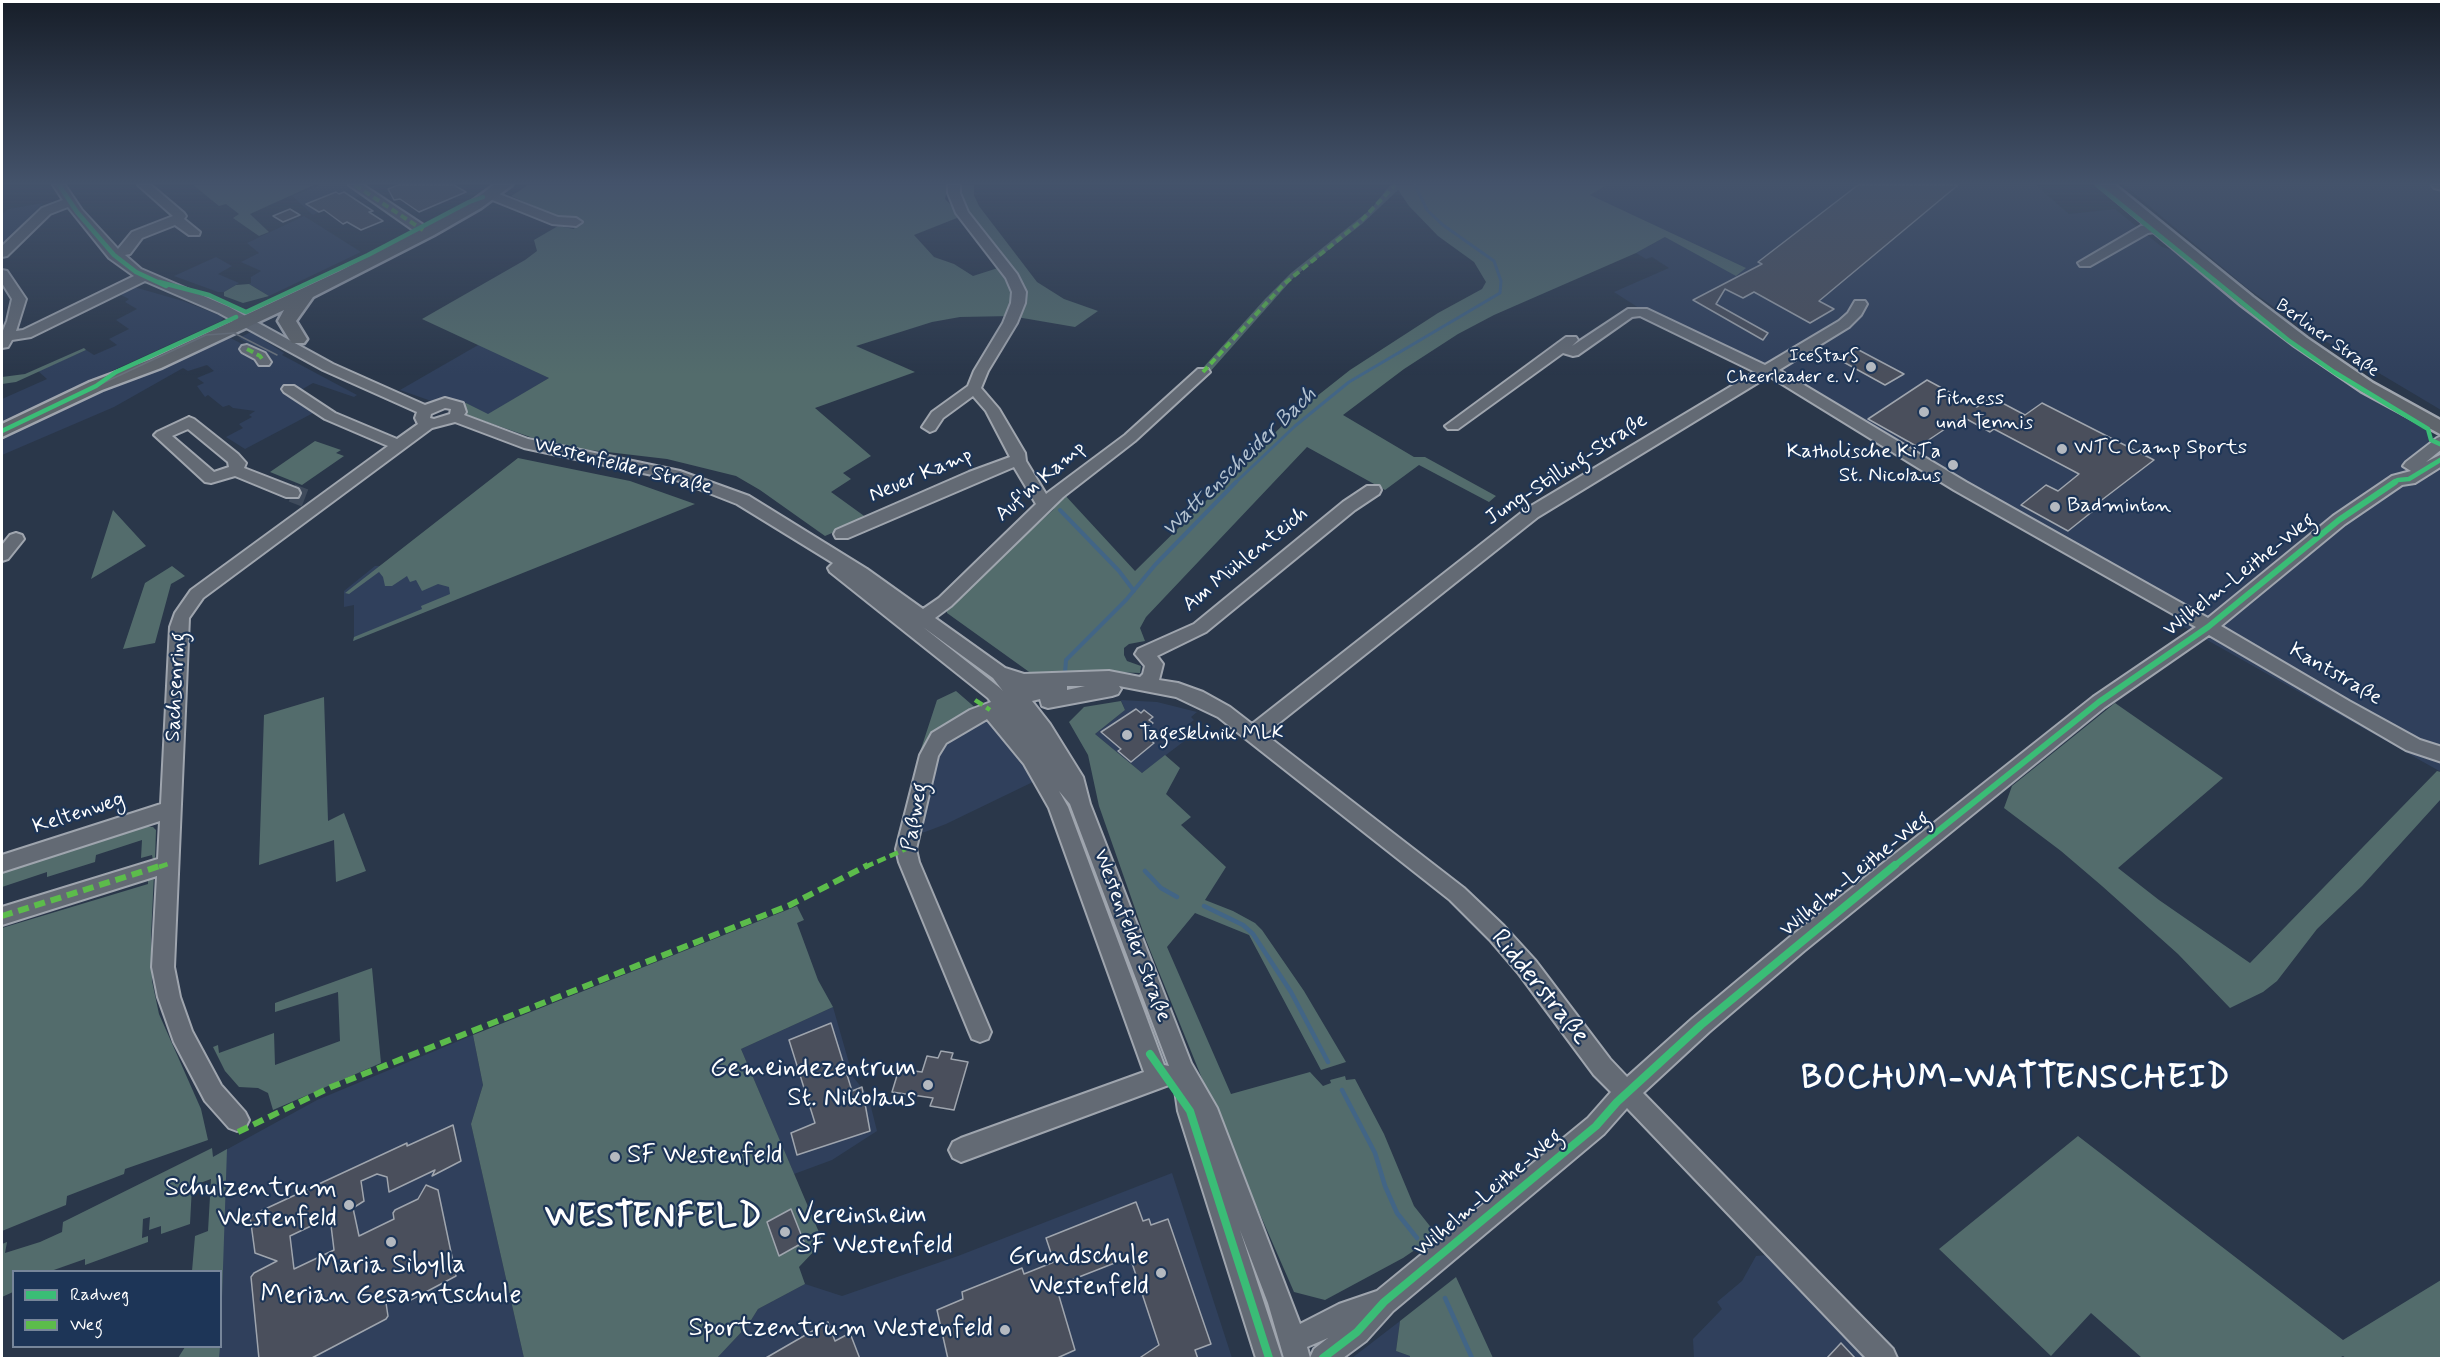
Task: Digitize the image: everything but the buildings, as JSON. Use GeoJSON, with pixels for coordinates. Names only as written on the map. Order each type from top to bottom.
{"type":"FeatureCollection","features":[{"type":"Feature","properties":{"kind":"main road"},"geometry":{"type":"LineString","coordinates":[[2,431],[96,387],[149,367],[245,317],[388,248]]}},
{"type":"Feature","properties":{"kind":"main road"},"geometry":{"type":"LineString","coordinates":[[245,317],[313,290],[391,248]]}},
{"type":"Feature","properties":{"kind":"main road","name":"Berliner Straße"},"geometry":{"type":"LineString","coordinates":[[2182,248],[2247,301],[2330,363],[2442,429]]}},
{"type":"Feature","properties":{"kind":"main road","name":"Berliner Straße"},"geometry":{"type":"LineString","coordinates":[[2195,248],[2284,319],[2372,376],[2442,416]]}},
{"type":"Feature","properties":{"kind":"main road"},"geometry":{"type":"LineString","coordinates":[[298,339],[288,324],[291,313],[313,290]]}},
{"type":"Feature","properties":{"kind":"street"},"geometry":{"type":"LineString","coordinates":[[109,248],[114,255],[144,276],[298,339],[429,414]]}},
{"type":"Feature","properties":{"kind":"street"},"geometry":{"type":"LineString","coordinates":[[114,255],[127,248]]}},
{"type":"Feature","properties":{"kind":"street"},"geometry":{"type":"LineString","coordinates":[[930,427],[937,415],[974,388],[984,365],[1010,323],[1018,303],[1015,281],[990,248]]}},
{"type":"Feature","properties":{"kind":"street"},"geometry":{"type":"LineString","coordinates":[[2085,263],[2111,248]]}},
{"type":"Feature","properties":{"kind":"street"},"geometry":{"type":"LineString","coordinates":[[2,274],[19,299],[5,334],[26,334],[144,276]]}},
{"type":"Feature","properties":{"kind":"street","name":"Jung-Stilling-Straße"},"geometry":{"type":"LineString","coordinates":[[1252,734],[1532,513],[1844,324],[1854,315],[1860,304]]}},
{"type":"Feature","properties":{"kind":"street","name":"Kantstraße"},"geometry":{"type":"LineString","coordinates":[[1453,426],[1562,347],[1574,352],[1628,313],[1642,312],[1766,370],[1960,486],[2413,745],[2442,755]]}},
{"type":"Feature","properties":{"kind":"street"},"geometry":{"type":"LineString","coordinates":[[245,317],[328,367],[417,406],[429,414]]}},
{"type":"Feature","properties":{"kind":"street"},"geometry":{"type":"LineString","coordinates":[[247,349],[260,356],[264,362]]}},
{"type":"Feature","properties":{"kind":"street","name":"Auf'm Kamp"},"geometry":{"type":"LineString","coordinates":[[917,622],[945,602],[1044,504],[1130,438],[1203,372]]}},
{"type":"Feature","properties":{"kind":"street"},"geometry":{"type":"LineString","coordinates":[[289,388],[330,416],[398,445]]}},
{"type":"Feature","properties":{"kind":"street"},"geometry":{"type":"LineString","coordinates":[[974,388],[992,409],[1017,453],[1018,461],[1044,504]]}},
{"type":"Feature","properties":{"kind":"street","name":"Westenfelder Straße"},"geometry":{"type":"LineString","coordinates":[[429,414],[441,424],[455,417],[543,448],[680,476],[743,500],[787,526],[849,580],[999,673],[1011,705],[1080,804],[1182,1069],[1205,1108],[1281,1303],[1289,1352]]}},
{"type":"Feature","properties":{"kind":"street","name":"Sachsenring"},"geometry":{"type":"LineString","coordinates":[[237,1120],[213,1093],[182,1035],[169,997],[162,956],[181,617],[196,594],[305,498],[398,445],[429,414]]}},
{"type":"Feature","properties":{"kind":"street"},"geometry":{"type":"LineString","coordinates":[[236,470],[238,463],[234,458],[189,422],[162,435],[211,478],[236,470],[305,498]]}},
{"type":"Feature","properties":{"kind":"street","name":"Wilhelm-Leithe-Weg"},"geometry":{"type":"LineString","coordinates":[[2398,480],[2400,474],[2442,441]]}},
{"type":"Feature","properties":{"kind":"street","name":"Wilhelm-Leithe-Weg"},"geometry":{"type":"LineString","coordinates":[[1323,1359],[1357,1332],[1384,1302],[1596,1126],[1701,1025],[1797,944],[2099,702],[2208,627],[2319,535],[2398,480],[2409,479],[2442,459]]}},
{"type":"Feature","properties":{"kind":"street","name":"Neuer Kamp"},"geometry":{"type":"LineString","coordinates":[[842,534],[975,476],[1018,461]]}},
{"type":"Feature","properties":{"kind":"street","name":"Am Mühlenteich"},"geometry":{"type":"LineString","coordinates":[[1143,685],[1152,677],[1154,664],[1144,654],[1200,628],[1340,513],[1373,490]]}},
{"type":"Feature","properties":{"kind":"street"},"geometry":{"type":"LineString","coordinates":[[2,555],[16,539]]}},
{"type":"Feature","properties":{"kind":"street","name":"Westenfelder Straße"},"geometry":{"type":"LineString","coordinates":[[917,622],[960,665],[1011,705]]}},
{"type":"Feature","properties":{"kind":"street","name":"Ridderstraße"},"geometry":{"type":"LineString","coordinates":[[999,673],[1024,681],[1120,679],[1178,690],[1197,697],[1224,712],[1411,856],[1472,908],[1521,959],[1602,1068],[1884,1359]]}},
{"type":"Feature","properties":{"kind":"street","name":"Ridderstraße"},"geometry":{"type":"LineString","coordinates":[[1011,705],[1070,686],[1084,679]]}},
{"type":"Feature","properties":{"kind":"street","name":"Ridderstraße"},"geometry":{"type":"LineString","coordinates":[[1011,705],[1143,685]]}},
{"type":"Feature","properties":{"kind":"street"},"geometry":{"type":"LineString","coordinates":[[1011,705],[1031,759],[1058,807],[1157,1078]]}},
{"type":"Feature","properties":{"kind":"street","name":"Paßweg"},"geometry":{"type":"LineString","coordinates":[[981,1032],[909,862],[906,849],[932,747],[948,731],[1011,705]]}},
{"type":"Feature","properties":{"kind":"street","name":"Keltenweg"},"geometry":{"type":"LineString","coordinates":[[2,863],[171,809]]}},
{"type":"Feature","properties":{"kind":"street"},"geometry":{"type":"LineString","coordinates":[[2,916],[168,864]]}},
{"type":"Feature","properties":{"kind":"street"},"geometry":{"type":"LineString","coordinates":[[961,1149],[1182,1069]]}},
{"type":"Feature","properties":{"kind":"street","name":"Westenfelder Straße"},"geometry":{"type":"LineString","coordinates":[[1182,1069],[1190,1111],[1269,1359]]}},
{"type":"Feature","properties":{"kind":"street","name":"Wilhelm-Leithe-Weg"},"geometry":{"type":"LineString","coordinates":[[1289,1352],[1317,1330],[1348,1313],[1384,1302]]}},
{"type":"Feature","properties":{"kind":"shaded area"},"geometry":{"type":"Polygon","coordinates":[[[254,248],[355,248],[361,252],[269,296],[249,284],[251,277],[261,271],[241,262],[259,253],[254,248]]]}},
{"type":"Feature","properties":{"kind":"shaded area"},"geometry":{"type":"Polygon","coordinates":[[[1644,248],[2173,250],[2286,342],[2377,402],[2418,425],[2441,442],[2441,772],[2184,627],[2185,622],[2182,618],[1828,415],[1840,408],[1765,363],[1760,366],[1656,314],[1639,308],[1614,292],[1669,268],[1652,257],[1646,259],[1636,253],[1644,248]]]}},
{"type":"Feature","properties":{"kind":"shaded area"},"geometry":{"type":"Polygon","coordinates":[[[2200,248],[2441,248],[2441,410],[2305,329],[2247,288],[2200,248]]]}},
{"type":"Feature","properties":{"kind":"shaded area"},"geometry":{"type":"Polygon","coordinates":[[[216,257],[232,266],[218,274],[239,283],[224,292],[218,292],[174,276],[216,257]]]}},
{"type":"Feature","properties":{"kind":"shaded area"},"geometry":{"type":"Polygon","coordinates":[[[134,287],[183,301],[224,317],[221,321],[2,421],[2,399],[47,379],[38,371],[86,350],[94,355],[117,345],[109,339],[129,329],[116,320],[137,309],[125,302],[129,299],[117,293],[134,287]]]}},
{"type":"Feature","properties":{"kind":"shaded area"},"geometry":{"type":"Polygon","coordinates":[[[251,332],[284,353],[282,355],[357,395],[354,397],[313,383],[291,396],[315,412],[245,449],[226,437],[243,428],[239,424],[252,417],[249,415],[255,411],[233,408],[229,405],[223,407],[208,395],[205,397],[197,386],[204,383],[197,378],[214,371],[207,365],[188,371],[183,368],[114,407],[2,455],[2,438],[224,335],[267,356],[239,338],[251,332]]]}},
{"type":"Feature","properties":{"kind":"shaded area"},"geometry":{"type":"Polygon","coordinates":[[[480,344],[549,378],[488,415],[466,403],[434,402],[400,390],[480,344]]]}},
{"type":"Feature","properties":{"kind":"shaded area"},"geometry":{"type":"Polygon","coordinates":[[[375,566],[384,566],[470,588],[354,641],[354,605],[344,607],[344,591],[375,566]]]}},
{"type":"Feature","properties":{"kind":"shaded area"},"geometry":{"type":"Polygon","coordinates":[[[1121,700],[1157,702],[1197,712],[1191,717],[1194,720],[1186,726],[1195,733],[1142,773],[1095,734],[1125,710],[1121,700]]]}},
{"type":"Feature","properties":{"kind":"shaded area"},"geometry":{"type":"Polygon","coordinates":[[[985,719],[991,721],[1037,780],[946,824],[914,834],[941,744],[985,719]]]}},
{"type":"Feature","properties":{"kind":"shaded area"},"geometry":{"type":"Polygon","coordinates":[[[833,1007],[853,1077],[868,1095],[877,1131],[832,1160],[794,1174],[741,1049],[833,1007]]]}},
{"type":"Feature","properties":{"kind":"shaded area","name":"Schulzentrum Westenfeld"},"geometry":{"type":"Polygon","coordinates":[[[473,1035],[483,1085],[471,1124],[524,1358],[200,1358],[201,1348],[222,1348],[222,1270],[220,1270],[213,1157],[317,1100],[473,1035]]]}},
{"type":"Feature","properties":{"kind":"shaded area"},"geometry":{"type":"Polygon","coordinates":[[[1172,1173],[1232,1358],[717,1358],[748,1325],[758,1309],[805,1284],[842,1296],[958,1256],[1172,1173]]]}},
{"type":"Feature","properties":{"kind":"shaded area"},"geometry":{"type":"Polygon","coordinates":[[[1766,1255],[1864,1358],[1694,1358],[1693,1339],[1722,1309],[1717,1302],[1742,1281],[1756,1256],[1766,1255]]]}},
{"type":"Feature","properties":{"kind":"shaded area"},"geometry":{"type":"Polygon","coordinates":[[[1400,1321],[1396,1351],[1410,1358],[1352,1358],[1400,1321]]]}},
{"type":"Feature","properties":{"kind":"green space"},"geometry":{"type":"Polygon","coordinates":[[[536,248],[926,248],[934,257],[954,264],[973,276],[1001,267],[990,248],[1011,248],[1037,282],[1064,299],[1098,311],[1075,327],[1011,316],[960,317],[932,322],[856,346],[915,372],[815,408],[871,456],[843,473],[851,479],[831,492],[867,518],[825,536],[760,490],[736,476],[667,459],[556,446],[467,415],[463,404],[466,403],[488,414],[549,378],[422,319],[537,251],[536,248]]]}},
{"type":"Feature","properties":{"kind":"green space"},"geometry":{"type":"Polygon","coordinates":[[[1322,248],[1330,248],[1295,276],[1208,374],[1200,371],[1265,299],[1291,273],[1322,248]]]}},
{"type":"Feature","properties":{"kind":"green space"},"geometry":{"type":"Polygon","coordinates":[[[1455,248],[1644,248],[1494,315],[1458,334],[1404,369],[1343,415],[1414,457],[1425,457],[1496,496],[1489,502],[1419,465],[1385,490],[1307,447],[1146,617],[1140,628],[1145,641],[1129,644],[1124,648],[1127,661],[1141,666],[1140,673],[1088,671],[1032,674],[947,613],[947,607],[1053,510],[1063,493],[1135,571],[1293,415],[1350,370],[1438,313],[1482,289],[1486,282],[1474,262],[1455,248]]]}},
{"type":"Feature","properties":{"kind":"green space"},"geometry":{"type":"Polygon","coordinates":[[[1686,248],[1704,248],[1746,268],[1736,276],[1686,248]]]}},
{"type":"Feature","properties":{"kind":"green space"},"geometry":{"type":"Polygon","coordinates":[[[249,284],[269,296],[243,303],[224,296],[224,292],[236,285],[249,284]]]}},
{"type":"Feature","properties":{"kind":"green space"},"geometry":{"type":"Polygon","coordinates":[[[84,348],[86,350],[16,382],[2,384],[2,377],[25,374],[84,348]]]}},
{"type":"Feature","properties":{"kind":"green space"},"geometry":{"type":"Polygon","coordinates":[[[315,441],[341,450],[336,453],[344,456],[302,485],[270,472],[315,441]]]}},
{"type":"Feature","properties":{"kind":"green space"},"geometry":{"type":"Polygon","coordinates":[[[518,458],[630,481],[695,504],[353,641],[354,637],[422,609],[421,606],[450,594],[449,587],[438,584],[422,591],[416,580],[410,582],[407,576],[392,586],[385,586],[379,572],[349,594],[345,593],[518,458]]]}},
{"type":"Feature","properties":{"kind":"green space"},"geometry":{"type":"Polygon","coordinates":[[[113,510],[146,546],[91,579],[113,510]]]}},
{"type":"Feature","properties":{"kind":"green space"},"geometry":{"type":"Polygon","coordinates":[[[172,566],[185,576],[171,584],[155,643],[123,649],[145,583],[172,566]]]}},
{"type":"Feature","properties":{"kind":"green space"},"geometry":{"type":"Polygon","coordinates":[[[956,691],[978,710],[938,731],[920,752],[937,700],[956,691]]]}},
{"type":"Feature","properties":{"kind":"green space"},"geometry":{"type":"Polygon","coordinates":[[[324,697],[328,821],[344,813],[366,871],[336,882],[334,840],[259,865],[264,715],[324,697]]]}},
{"type":"Feature","properties":{"kind":"green space"},"geometry":{"type":"Polygon","coordinates":[[[1121,701],[1125,710],[1095,734],[1142,773],[1165,755],[1180,768],[1166,794],[1191,817],[1181,825],[1226,867],[1205,900],[1233,911],[1255,923],[1262,930],[1304,991],[1346,1062],[1321,1070],[1249,935],[1195,913],[1167,947],[1231,1094],[1310,1072],[1323,1086],[1331,1083],[1330,1080],[1345,1076],[1346,1080],[1355,1079],[1384,1134],[1414,1206],[1437,1235],[1403,1258],[1325,1300],[1294,1292],[1218,1118],[1146,940],[1099,806],[1088,755],[1069,722],[1084,707],[1121,701]]]}},
{"type":"Feature","properties":{"kind":"green space"},"geometry":{"type":"Polygon","coordinates":[[[2115,703],[2223,778],[2118,868],[2159,900],[2250,963],[2437,771],[2441,772],[2441,799],[2362,886],[2317,929],[2277,981],[2263,992],[2230,1008],[2178,954],[2102,886],[2061,851],[2004,808],[2012,786],[2115,703]]]}},
{"type":"Feature","properties":{"kind":"green space"},"geometry":{"type":"Polygon","coordinates":[[[143,826],[153,827],[156,830],[155,859],[153,860],[152,855],[141,858],[142,840],[96,855],[95,862],[47,877],[47,872],[2,887],[2,872],[143,826]]]}},
{"type":"Feature","properties":{"kind":"green space"},"geometry":{"type":"Polygon","coordinates":[[[154,874],[151,936],[152,981],[159,1014],[201,1109],[208,1140],[125,1169],[124,1174],[67,1196],[66,1205],[2,1231],[2,928],[148,884],[148,876],[154,874]]]}},
{"type":"Feature","properties":{"kind":"green space","name":"SF Westenfeld"},"geometry":{"type":"Polygon","coordinates":[[[797,906],[804,920],[797,923],[818,980],[833,1007],[741,1049],[821,1237],[818,1247],[799,1267],[805,1284],[758,1309],[748,1325],[717,1358],[524,1358],[471,1124],[483,1085],[473,1035],[797,906]]]}},
{"type":"Feature","properties":{"kind":"green space"},"geometry":{"type":"Polygon","coordinates":[[[372,968],[381,1063],[273,1110],[268,1093],[258,1088],[239,1087],[225,1071],[213,1047],[218,1045],[219,1053],[274,1033],[275,1065],[340,1041],[338,992],[275,1012],[275,1003],[372,968]]]}},
{"type":"Feature","properties":{"kind":"green space"},"geometry":{"type":"Polygon","coordinates":[[[2078,1136],[2343,1340],[2441,1280],[2441,1358],[2346,1358],[2343,1356],[2339,1358],[2142,1358],[2091,1313],[2051,1356],[1939,1249],[2078,1136]]]}},
{"type":"Feature","properties":{"kind":"green space"},"geometry":{"type":"Polygon","coordinates":[[[212,1148],[213,1157],[227,1149],[222,1297],[222,1270],[192,1270],[195,1236],[208,1231],[211,1179],[192,1186],[190,1224],[161,1234],[161,1226],[149,1230],[150,1217],[143,1219],[142,1238],[148,1236],[148,1242],[85,1265],[85,1259],[54,1270],[12,1270],[12,1292],[2,1297],[2,1244],[7,1242],[5,1253],[40,1242],[62,1232],[63,1222],[212,1148]]]}},
{"type":"Feature","properties":{"kind":"green space"},"geometry":{"type":"Polygon","coordinates":[[[1456,1277],[1493,1358],[1410,1358],[1396,1351],[1400,1321],[1456,1277]]]}},
{"type":"Feature","properties":{"kind":"green space"},"geometry":{"type":"Polygon","coordinates":[[[184,1348],[220,1348],[219,1358],[178,1358],[184,1348]]]}},
{"type":"Feature","properties":{"kind":"waterway","name":"Wattenscheider Bach"},"geometry":{"type":"LineString","coordinates":[[1235,483],[1295,426],[1349,382],[1500,293],[1501,281],[1494,261],[1476,248]]}},
{"type":"Feature","properties":{"kind":"waterway","name":"Wattenscheider Bach"},"geometry":{"type":"LineString","coordinates":[[1134,591],[1155,565],[1235,483]]}},
{"type":"Feature","properties":{"kind":"waterway"},"geometry":{"type":"LineString","coordinates":[[1060,510],[1119,571],[1134,591]]}},
{"type":"Feature","properties":{"kind":"waterway","name":"Wattenscheider Bach"},"geometry":{"type":"LineString","coordinates":[[1065,673],[1066,660],[1134,591]]}},
{"type":"Feature","properties":{"kind":"waterway"},"geometry":{"type":"LineString","coordinates":[[1145,871],[1161,888],[1177,897]]}},
{"type":"Feature","properties":{"kind":"waterway"},"geometry":{"type":"LineString","coordinates":[[1204,906],[1243,925],[1253,934],[1291,992],[1328,1062]]}},
{"type":"Feature","properties":{"kind":"waterway"},"geometry":{"type":"LineString","coordinates":[[1342,1090],[1375,1153],[1385,1186],[1397,1213],[1417,1238]]}},
{"type":"Feature","properties":{"kind":"waterway"},"geometry":{"type":"LineString","coordinates":[[1445,1298],[1472,1358]]}},
{"type":"Feature","properties":{"kind":"tunnel"},"geometry":{"type":"LineString","coordinates":[[292,493],[305,498]]}},
{"type":"Feature","properties":{"kind":"tram line"},"geometry":{"type":"LineString","coordinates":[[2,430],[206,335],[234,333],[277,355]]}},
{"type":"Feature","properties":{"kind":"marked path"},"geometry":{"type":"LineString","coordinates":[[1203,372],[1284,284],[1328,248]]}},
{"type":"Feature","properties":{"kind":"marked path"},"geometry":{"type":"LineString","coordinates":[[247,349],[260,356],[264,362]]}},
{"type":"Feature","properties":{"kind":"marked path"},"geometry":{"type":"LineString","coordinates":[[975,700],[990,710]]}},
{"type":"Feature","properties":{"kind":"marked path"},"geometry":{"type":"LineString","coordinates":[[238,1132],[331,1087],[790,905],[895,852],[906,849]]}},
{"type":"Feature","properties":{"kind":"marked path"},"geometry":{"type":"LineString","coordinates":[[2,916],[168,864]]}},
{"type":"Feature","properties":{"kind":"cycle path"},"geometry":{"type":"LineString","coordinates":[[108,248],[136,272],[166,286]]}},
{"type":"Feature","properties":{"kind":"cycle path"},"geometry":{"type":"LineString","coordinates":[[159,282],[209,295],[246,312],[380,248]]}},
{"type":"Feature","properties":{"kind":"cycle path"},"geometry":{"type":"LineString","coordinates":[[2175,248],[2288,340],[2334,372],[2428,429],[2431,440],[2442,445]]}},
{"type":"Feature","properties":{"kind":"cycle path"},"geometry":{"type":"LineString","coordinates":[[2,431],[96,386],[116,372],[236,317]]}},
{"type":"Feature","properties":{"kind":"cycle path"},"geometry":{"type":"LineString","coordinates":[[1323,1358],[1357,1332],[1384,1302],[1596,1126],[1617,1102],[1701,1025],[1797,944],[2099,702],[2208,627],[2339,520],[2398,480],[2409,479],[2442,459]]}},
{"type":"Feature","properties":{"kind":"cycle path"},"geometry":{"type":"LineString","coordinates":[[1150,1054],[1190,1111],[1269,1358]]}},
{"type":"Feature","properties":{"kind":"place","name":"IceStarS Cheerleader e. V."},"geometry":{"type":"Point","coordinates":[1871,367]}},
{"type":"Feature","properties":{"kind":"place","name":"Fitness und Tennis"},"geometry":{"type":"Point","coordinates":[1924,412]}},
{"type":"Feature","properties":{"kind":"place","name":"WTC Camp Sports"},"geometry":{"type":"Point","coordinates":[2062,449]}},
{"type":"Feature","properties":{"kind":"place","name":"Katholische KiTa St. Nicolaus"},"geometry":{"type":"Point","coordinates":[1953,465]}},
{"type":"Feature","properties":{"kind":"place","name":"Badminton"},"geometry":{"type":"Point","coordinates":[2055,507]}},
{"type":"Feature","properties":{"kind":"place","name":"Tagesklinik MLK"},"geometry":{"type":"Point","coordinates":[1127,735]}},
{"type":"Feature","properties":{"kind":"place","name":"Gemeindezentrum St. Nikolaus"},"geometry":{"type":"Point","coordinates":[928,1085]}},
{"type":"Feature","properties":{"kind":"place","name":"SF Westenfeld"},"geometry":{"type":"Point","coordinates":[615,1157]}},
{"type":"Feature","properties":{"kind":"place","name":"Schulzentrum Westenfeld"},"geometry":{"type":"Point","coordinates":[349,1205]}},
{"type":"Feature","properties":{"kind":"place","name":"Vereinsheim SF Westenfeld"},"geometry":{"type":"Point","coordinates":[785,1232]}},
{"type":"Feature","properties":{"kind":"place","name":"Maria Sibylla Merian Gesamtschule"},"geometry":{"type":"Point","coordinates":[391,1242]}},
{"type":"Feature","properties":{"kind":"place","name":"Grundschule Westenfeld"},"geometry":{"type":"Point","coordinates":[1161,1273]}},
{"type":"Feature","properties":{"kind":"place","name":"Sportzentrum Westenfeld"},"geometry":{"type":"Point","coordinates":[1005,1330]}},
{"type":"Feature","properties":{"kind":"district","name":"BOCHUM-WATTENSCHEID"},"geometry":{"type":"Point","coordinates":[2016,1080]}},
{"type":"Feature","properties":{"kind":"district","name":"WESTENFELD"},"geometry":{"type":"Point","coordinates":[654,1219]}}]}
